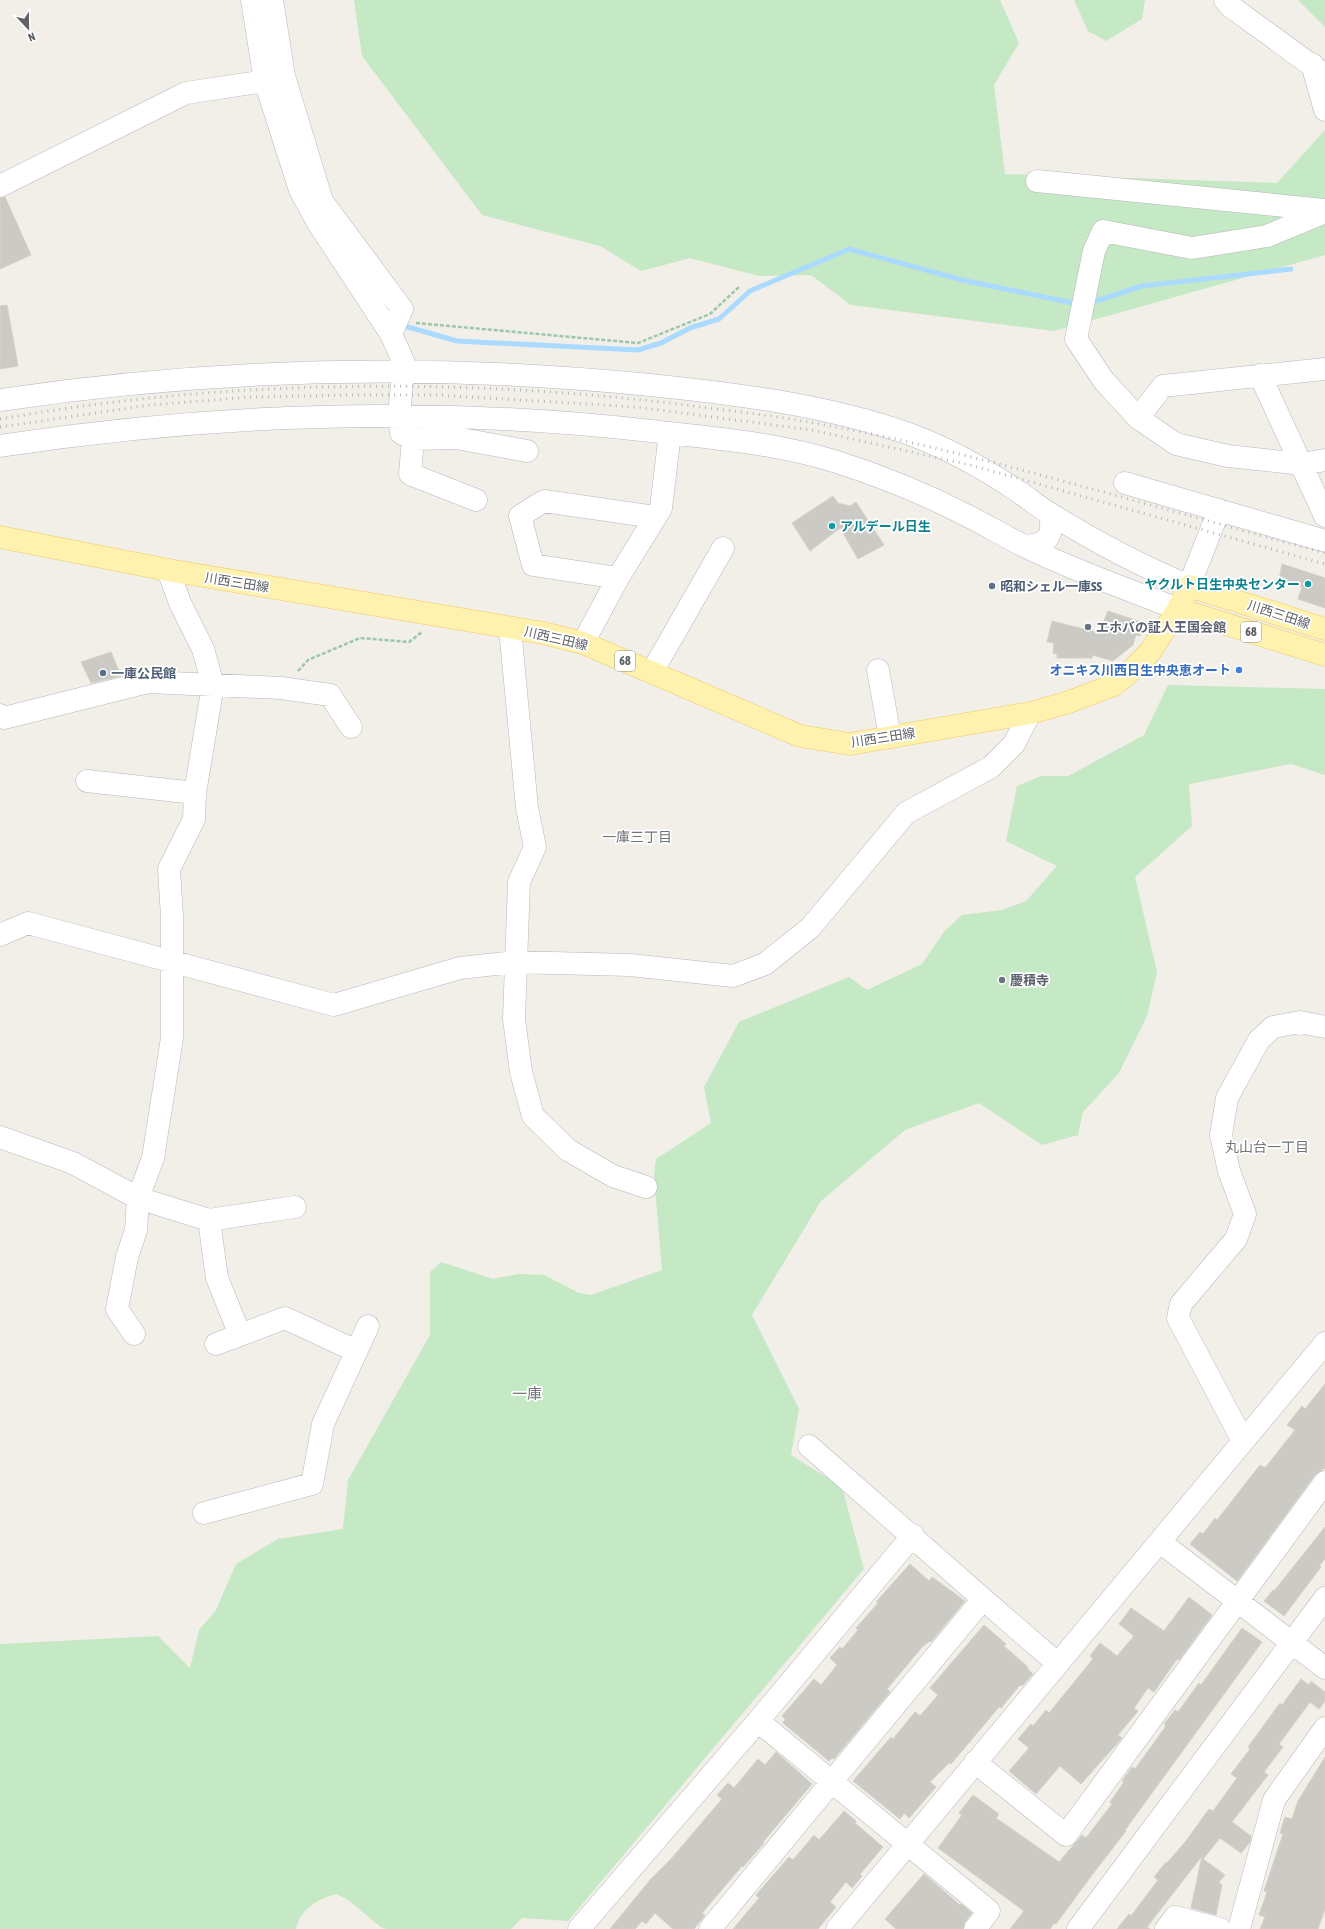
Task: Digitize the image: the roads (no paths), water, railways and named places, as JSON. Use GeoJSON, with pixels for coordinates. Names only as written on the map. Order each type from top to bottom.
{"type":"FeatureCollection","features":[{"type":"Feature","properties":{"kind":"main road","name":"川西三田線"},"geometry":{"type":"LineString","coordinates":[[0,537],[168,570],[543,633],[583,643],[800,736],[850,744],[1030,713],[1066,703],[1114,685],[1133,670],[1150,652],[1178,609],[1189,586],[1325,629]]}},
{"type":"Feature","properties":{"kind":"main road","name":"川西三田線"},"geometry":{"type":"LineString","coordinates":[[1178,609],[1325,655]]}},
{"type":"Feature","properties":{"kind":"street"},"geometry":{"type":"LineString","coordinates":[[252,0],[274,79],[300,190],[318,222],[391,334],[400,353],[404,371],[399,415],[401,433],[413,439],[456,438],[527,451]]}},
{"type":"Feature","properties":{"kind":"street"},"geometry":{"type":"LineString","coordinates":[[272,0],[274,79],[322,201],[402,309],[391,334]]}},
{"type":"Feature","properties":{"kind":"street"},"geometry":{"type":"LineString","coordinates":[[1225,0],[1230,6],[1318,69],[1325,110]]}},
{"type":"Feature","properties":{"kind":"street"},"geometry":{"type":"LineString","coordinates":[[0,186],[186,93],[274,79]]}},
{"type":"Feature","properties":{"kind":"street"},"geometry":{"type":"LineString","coordinates":[[1037,181],[1325,211]]}},
{"type":"Feature","properties":{"kind":"street"},"geometry":{"type":"LineString","coordinates":[[1325,211],[1267,236],[1192,248],[1103,231],[1094,251],[1076,339],[1104,381],[1138,418],[1176,444],[1228,456],[1302,464],[1325,460]]}},
{"type":"Feature","properties":{"kind":"street"},"geometry":{"type":"LineString","coordinates":[[1138,418],[1163,386],[1325,369]]}},
{"type":"Feature","properties":{"kind":"street"},"geometry":{"type":"LineString","coordinates":[[0,400],[110,385],[224,375],[328,371],[404,371],[505,374],[683,389],[776,402],[854,417],[910,435],[966,459],[1050,514],[1120,554],[1189,586],[1219,510]]}},
{"type":"Feature","properties":{"kind":"street"},"geometry":{"type":"LineString","coordinates":[[1260,375],[1325,516]]}},
{"type":"Feature","properties":{"kind":"street"},"geometry":{"type":"LineString","coordinates":[[0,446],[76,435],[203,422],[292,417],[399,415],[580,423],[768,445],[834,461],[892,481],[932,498],[1025,546],[1081,572],[1178,609]]}},
{"type":"Feature","properties":{"kind":"street"},"geometry":{"type":"LineString","coordinates":[[583,643],[618,578],[661,508],[670,433]]}},
{"type":"Feature","properties":{"kind":"street"},"geometry":{"type":"LineString","coordinates":[[413,439],[410,474],[476,500]]}},
{"type":"Feature","properties":{"kind":"street"},"geometry":{"type":"LineString","coordinates":[[1124,482],[1325,541]]}},
{"type":"Feature","properties":{"kind":"street"},"geometry":{"type":"LineString","coordinates":[[618,578],[532,565],[520,516],[544,501],[655,517]]}},
{"type":"Feature","properties":{"kind":"street"},"geometry":{"type":"LineString","coordinates":[[1025,546],[1044,543],[1049,537],[1052,524],[1050,514]]}},
{"type":"Feature","properties":{"kind":"street"},"geometry":{"type":"LineString","coordinates":[[652,672],[723,548]]}},
{"type":"Feature","properties":{"kind":"street"},"geometry":{"type":"LineString","coordinates":[[134,1334],[117,1309],[127,1257],[136,1230],[138,1198],[153,1158],[172,1038],[173,961],[169,868],[194,819],[195,793],[213,685],[203,649],[180,603],[168,570]]}},
{"type":"Feature","properties":{"kind":"street"},"geometry":{"type":"LineString","coordinates":[[510,628],[527,808],[535,848],[518,882],[514,1019],[521,1072],[533,1116],[568,1150],[612,1176],[646,1186]]}},
{"type":"Feature","properties":{"kind":"street"},"geometry":{"type":"LineString","coordinates":[[878,670],[890,737]]}},
{"type":"Feature","properties":{"kind":"street"},"geometry":{"type":"LineString","coordinates":[[0,715],[4,718],[148,682],[281,688],[330,695],[351,727]]}},
{"type":"Feature","properties":{"kind":"street"},"geometry":{"type":"LineString","coordinates":[[0,935],[28,923],[334,1005],[460,968],[515,962],[630,965],[733,976],[765,964],[810,928],[906,813],[991,767],[1014,744],[1030,713]]}},
{"type":"Feature","properties":{"kind":"street"},"geometry":{"type":"LineString","coordinates":[[87,781],[195,793]]}},
{"type":"Feature","properties":{"kind":"street"},"geometry":{"type":"LineString","coordinates":[[1243,1441],[1178,1318],[1181,1304],[1236,1239],[1245,1214],[1229,1171],[1221,1135],[1227,1098],[1259,1040],[1274,1027],[1300,1022],[1325,1027]]}},
{"type":"Feature","properties":{"kind":"street"},"geometry":{"type":"LineString","coordinates":[[0,1137],[73,1162],[138,1198],[209,1220],[295,1207]]}},
{"type":"Feature","properties":{"kind":"street"},"geometry":{"type":"LineString","coordinates":[[209,1220],[217,1278],[240,1335]]}},
{"type":"Feature","properties":{"kind":"street"},"geometry":{"type":"LineString","coordinates":[[216,1344],[285,1318],[356,1351]]}},
{"type":"Feature","properties":{"kind":"street"},"geometry":{"type":"LineString","coordinates":[[204,1513],[312,1484],[323,1424],[368,1326]]}},
{"type":"Feature","properties":{"kind":"street"},"geometry":{"type":"LineString","coordinates":[[837,1929],[1325,1343]]}},
{"type":"Feature","properties":{"kind":"street"},"geometry":{"type":"LineString","coordinates":[[809,1446],[913,1535],[983,1599],[1058,1664]]}},
{"type":"Feature","properties":{"kind":"street"},"geometry":{"type":"LineString","coordinates":[[975,1762],[1066,1835],[1325,1482]]}},
{"type":"Feature","properties":{"kind":"street"},"geometry":{"type":"LineString","coordinates":[[579,1929],[758,1722],[913,1535]]}},
{"type":"Feature","properties":{"kind":"street"},"geometry":{"type":"LineString","coordinates":[[1160,1542],[1325,1668]]}},
{"type":"Feature","properties":{"kind":"street"},"geometry":{"type":"LineString","coordinates":[[1078,1929],[1325,1598]]}},
{"type":"Feature","properties":{"kind":"street"},"geometry":{"type":"LineString","coordinates":[[710,1929],[833,1783],[983,1599]]}},
{"type":"Feature","properties":{"kind":"street"},"geometry":{"type":"LineString","coordinates":[[758,1722],[989,1911],[975,1929]]}},
{"type":"Feature","properties":{"kind":"street"},"geometry":{"type":"LineString","coordinates":[[1239,1929],[1274,1800],[1325,1728]]}},
{"type":"Feature","properties":{"kind":"street"},"geometry":{"type":"LineString","coordinates":[[1166,1929],[1175,1917],[1220,1929]]}},
{"type":"Feature","properties":{"kind":"waterway"},"geometry":{"type":"LineString","coordinates":[[401,325],[457,341],[638,350],[661,343],[690,328],[719,319],[750,291],[849,249],[962,280],[1078,304]]}},
{"type":"Feature","properties":{"kind":"waterway"},"geometry":{"type":"LineString","coordinates":[[1090,303],[1142,286],[1291,269]]}},
{"type":"Feature","properties":{"kind":"railway"},"geometry":{"type":"LineString","coordinates":[[0,419],[85,406],[171,396],[343,386],[515,390],[601,396],[687,405],[782,418],[887,437],[1032,473],[1325,553]]}},
{"type":"Feature","properties":{"kind":"railway"},"geometry":{"type":"LineString","coordinates":[[0,427],[150,405],[252,397],[437,395],[636,407],[812,430],[974,466],[1325,564]]}},
{"type":"Feature","properties":{"kind":"place","name":"アルデール日生"},"geometry":{"type":"Point","coordinates":[832,526]}},
{"type":"Feature","properties":{"kind":"place","name":"ヤクルト日生中央センター"},"geometry":{"type":"Point","coordinates":[1308,584]}},
{"type":"Feature","properties":{"kind":"place","name":"昭和シェル一庫SS"},"geometry":{"type":"Point","coordinates":[992,586]}},
{"type":"Feature","properties":{"kind":"place","name":"エホバの証人王国会館"},"geometry":{"type":"Point","coordinates":[1088,627]}},
{"type":"Feature","properties":{"kind":"place","name":"オニキス川西日生中央恵オート"},"geometry":{"type":"Point","coordinates":[1239,670]}},
{"type":"Feature","properties":{"kind":"place","name":"一庫公民館"},"geometry":{"type":"Point","coordinates":[103,673]}},
{"type":"Feature","properties":{"kind":"place","name":"慶積寺"},"geometry":{"type":"Point","coordinates":[1002,980]}},
{"type":"Feature","properties":{"kind":"district","name":"一庫三丁目"},"geometry":{"type":"Point","coordinates":[637,837]}},
{"type":"Feature","properties":{"kind":"district","name":"丸山台一丁目"},"geometry":{"type":"Point","coordinates":[1267,1147]}},
{"type":"Feature","properties":{"kind":"district","name":"一庫"},"geometry":{"type":"Point","coordinates":[527,1394]}}]}
